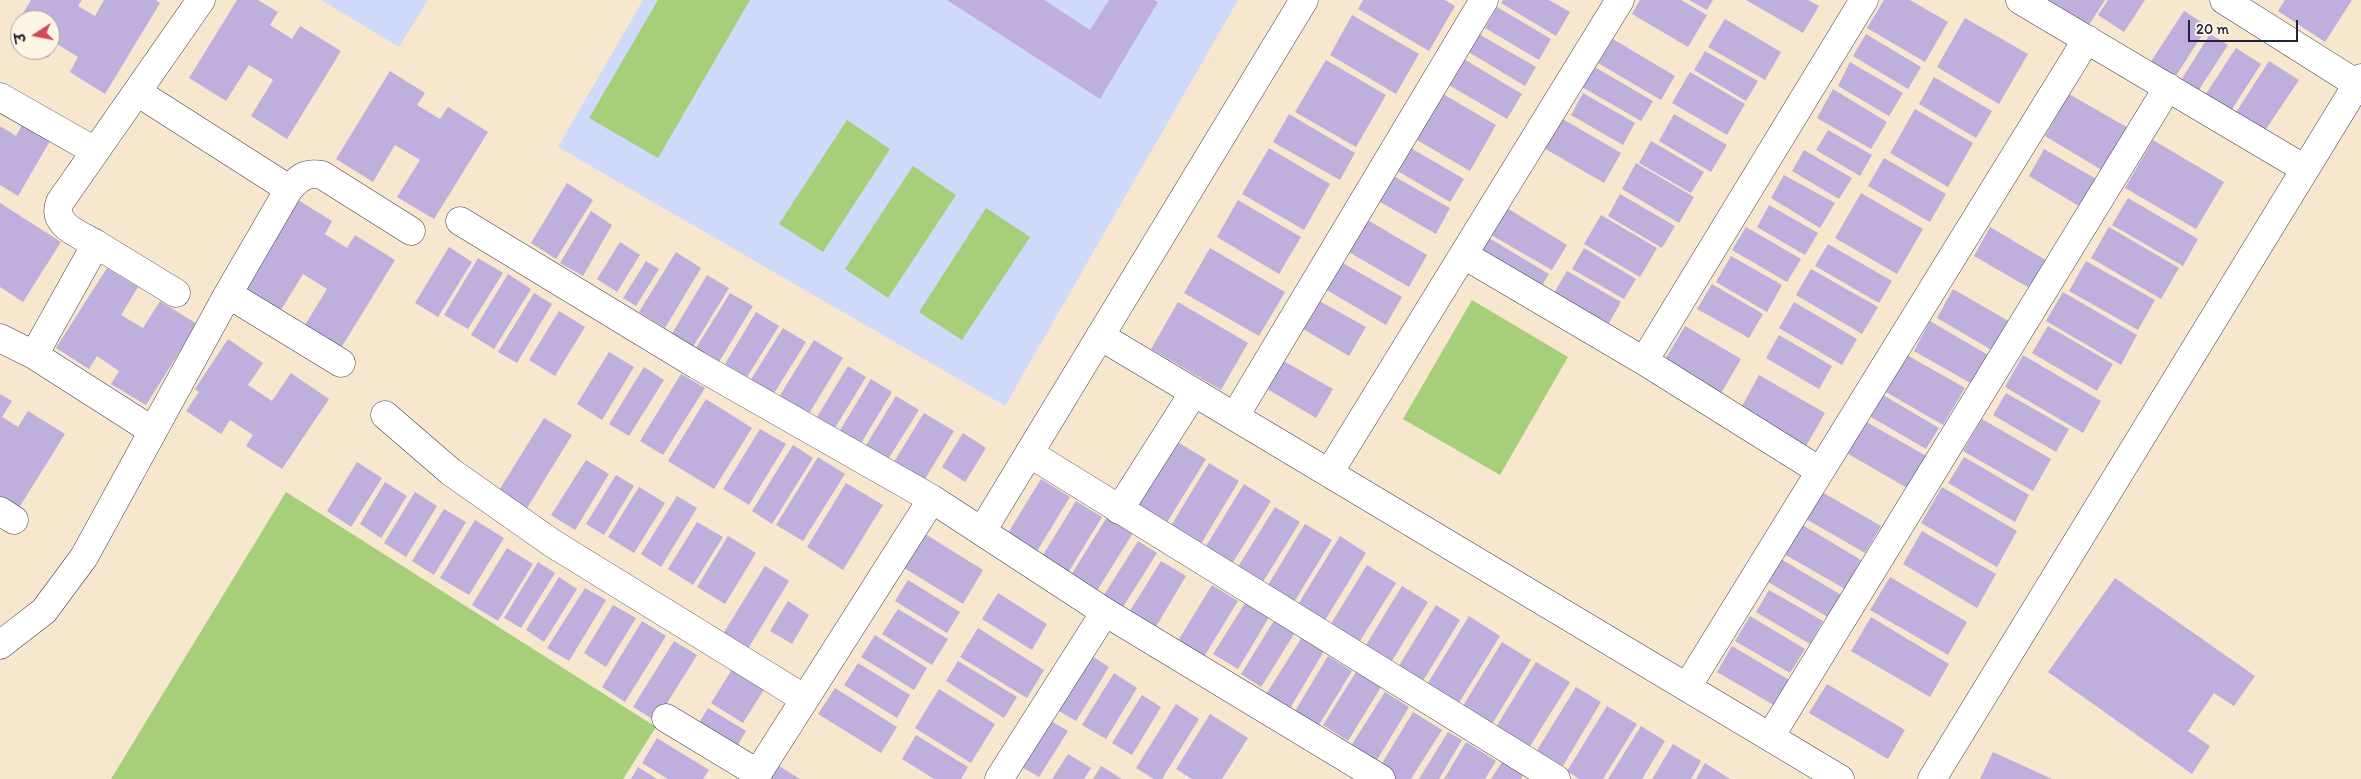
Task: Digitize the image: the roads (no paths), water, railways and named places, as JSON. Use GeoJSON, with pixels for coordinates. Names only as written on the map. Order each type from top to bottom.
{"type":"FeatureCollection","features":[{"type":"Feature","properties":{"kind":"street"},"geometry":{"type":"LineString","coordinates":[[176,293],[64,224],[58,218],[57,210],[60,202],[201,0]]}},
{"type":"Feature","properties":{"kind":"street"},"geometry":{"type":"LineString","coordinates":[[982,530],[1304,0]]}},
{"type":"Feature","properties":{"kind":"street"},"geometry":{"type":"LineString","coordinates":[[1235,416],[1484,0]]}},
{"type":"Feature","properties":{"kind":"street"},"geometry":{"type":"LineString","coordinates":[[1329,473],[1620,0]]}},
{"type":"Feature","properties":{"kind":"street"},"geometry":{"type":"LineString","coordinates":[[1644,360],[1864,0]]}},
{"type":"Feature","properties":{"kind":"street"},"geometry":{"type":"LineString","coordinates":[[2020,0],[2305,169]]}},
{"type":"Feature","properties":{"kind":"street"},"geometry":{"type":"LineString","coordinates":[[1932,779],[2359,81],[2224,0]]}},
{"type":"Feature","properties":{"kind":"street"},"geometry":{"type":"LineString","coordinates":[[1687,687],[2087,40]]}},
{"type":"Feature","properties":{"kind":"street"},"geometry":{"type":"LineString","coordinates":[[1770,737],[2168,88]]}},
{"type":"Feature","properties":{"kind":"street"},"geometry":{"type":"LineString","coordinates":[[137,92],[289,189]]}},
{"type":"Feature","properties":{"kind":"street"},"geometry":{"type":"LineString","coordinates":[[0,97],[95,151]]}},
{"type":"Feature","properties":{"kind":"street"},"geometry":{"type":"LineString","coordinates":[[0,645],[44,611],[77,567],[228,294],[289,189],[300,177],[310,173],[322,175],[412,232]]}},
{"type":"Feature","properties":{"kind":"street"},"geometry":{"type":"LineString","coordinates":[[460,221],[697,365],[932,499],[1105,612],[1381,779]]}},
{"type":"Feature","properties":{"kind":"street"},"geometry":{"type":"LineString","coordinates":[[34,355],[96,244]]}},
{"type":"Feature","properties":{"kind":"street"},"geometry":{"type":"LineString","coordinates":[[1464,255],[1644,360],[1820,471]]}},
{"type":"Feature","properties":{"kind":"street"},"geometry":{"type":"LineString","coordinates":[[228,294],[341,364]]}},
{"type":"Feature","properties":{"kind":"street"},"geometry":{"type":"LineString","coordinates":[[1100,336],[1840,779]]}},
{"type":"Feature","properties":{"kind":"street"},"geometry":{"type":"LineString","coordinates":[[0,338],[34,355],[153,431]]}},
{"type":"Feature","properties":{"kind":"street"},"geometry":{"type":"LineString","coordinates":[[1119,510],[1194,392]]}},
{"type":"Feature","properties":{"kind":"street"},"geometry":{"type":"LineString","coordinates":[[385,415],[452,472],[552,543],[805,699]]}},
{"type":"Feature","properties":{"kind":"street"},"geometry":{"type":"LineString","coordinates":[[1029,453],[1556,779]]}},
{"type":"Feature","properties":{"kind":"street"},"geometry":{"type":"LineString","coordinates":[[666,718],[756,776],[932,499]]}},
{"type":"Feature","properties":{"kind":"street"},"geometry":{"type":"LineString","coordinates":[[999,779],[1105,612]]}}]}
